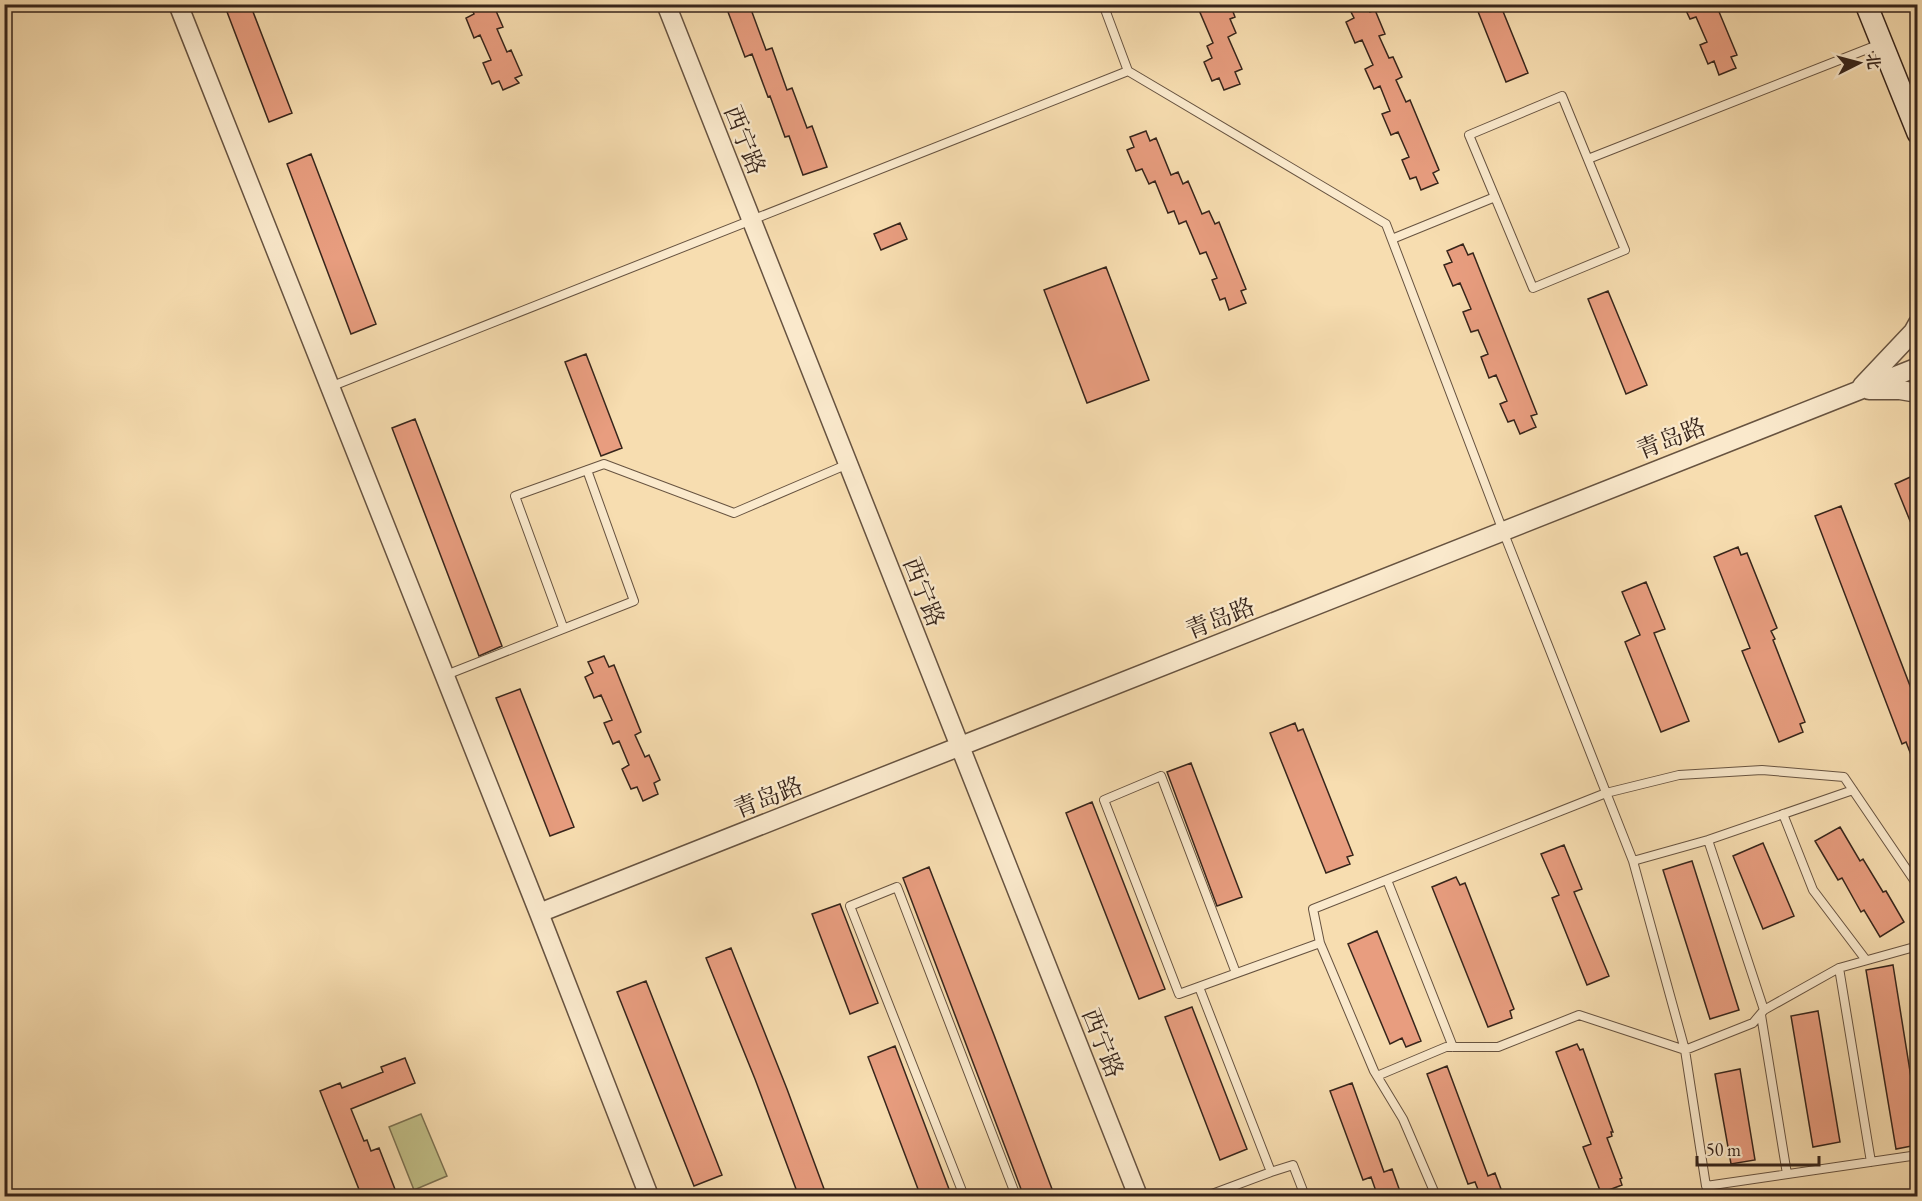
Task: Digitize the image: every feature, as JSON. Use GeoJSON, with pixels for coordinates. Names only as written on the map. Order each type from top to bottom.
{"type":"FeatureCollection","features":[{"type":"Feature","properties":{"kind":"main road"},"geometry":{"type":"LineString","coordinates":[[1866,4],[1917,133]]}},
{"type":"Feature","properties":{"kind":"street"},"geometry":{"type":"LineString","coordinates":[[178,4],[539,913],[649,1197]]}},
{"type":"Feature","properties":{"kind":"street","name":"西宁路"},"geometry":{"type":"LineString","coordinates":[[666,4],[1138,1197]]}},
{"type":"Feature","properties":{"kind":"street"},"geometry":{"type":"LineString","coordinates":[[1858,390],[1913,332],[1917,323]]}},
{"type":"Feature","properties":{"kind":"street","name":"青岛路"},"geometry":{"type":"LineString","coordinates":[[539,913],[1917,367]]}},
{"type":"Feature","properties":{"kind":"street"},"geometry":{"type":"LineString","coordinates":[[1858,390],[1900,390],[1917,393]]}},
{"type":"Feature","properties":{"kind":"lane"},"geometry":{"type":"LineString","coordinates":[[1103,4],[1128,71],[1386,224],[1503,531],[1633,861],[1685,1050],[1706,1186],[1917,1155]]}},
{"type":"Feature","properties":{"kind":"lane"},"geometry":{"type":"LineString","coordinates":[[1588,159],[1882,44]]}},
{"type":"Feature","properties":{"kind":"lane"},"geometry":{"type":"LineString","coordinates":[[330,387],[1128,71]]}},
{"type":"Feature","properties":{"kind":"lane"},"geometry":{"type":"LineString","coordinates":[[1562,96],[1626,250],[1533,288],[1495,197],[1469,135],[1562,96]]}},
{"type":"Feature","properties":{"kind":"lane"},"geometry":{"type":"LineString","coordinates":[[1392,238],[1495,197]]}},
{"type":"Feature","properties":{"kind":"lane"},"geometry":{"type":"LineString","coordinates":[[563,627],[515,496],[604,464],[734,513],[848,464]]}},
{"type":"Feature","properties":{"kind":"lane"},"geometry":{"type":"LineString","coordinates":[[444,675],[634,601],[587,470]]}},
{"type":"Feature","properties":{"kind":"lane"},"geometry":{"type":"LineString","coordinates":[[1436,1197],[1403,1119],[1377,1076],[1320,943],[1313,909],[1606,793],[1679,775],[1762,770],[1844,777],[1917,886]]}},
{"type":"Feature","properties":{"kind":"lane"},"geometry":{"type":"LineString","coordinates":[[1236,973],[1161,776],[1104,800],[1179,994],[1320,943]]}},
{"type":"Feature","properties":{"kind":"lane"},"geometry":{"type":"LineString","coordinates":[[1633,861],[1708,840],[1853,790]]}},
{"type":"Feature","properties":{"kind":"lane"},"geometry":{"type":"LineString","coordinates":[[1783,814],[1814,890],[1866,960]]}},
{"type":"Feature","properties":{"kind":"lane"},"geometry":{"type":"LineString","coordinates":[[1708,840],[1762,1013],[1787,1174]]}},
{"type":"Feature","properties":{"kind":"lane"},"geometry":{"type":"LineString","coordinates":[[1387,880],[1454,1047]]}},
{"type":"Feature","properties":{"kind":"lane"},"geometry":{"type":"LineString","coordinates":[[964,1197],[850,906],[897,887],[1016,1197]]}},
{"type":"Feature","properties":{"kind":"lane"},"geometry":{"type":"LineString","coordinates":[[1377,1076],[1446,1047],[1498,1047],[1580,1015],[1685,1050],[1753,1023],[1762,1013],[1839,968],[1917,948]]}},
{"type":"Feature","properties":{"kind":"lane"},"geometry":{"type":"LineString","coordinates":[[1839,968],[1871,1162]]}},
{"type":"Feature","properties":{"kind":"lane"},"geometry":{"type":"LineString","coordinates":[[1199,987],[1271,1172]]}},
{"type":"Feature","properties":{"kind":"lane"},"geometry":{"type":"LineString","coordinates":[[1212,1197],[1212,1194],[1293,1165],[1305,1197]]}},
{"type":"Feature","properties":{"kind":"shaded area"},"geometry":{"type":"Polygon","coordinates":[[[421,1114],[447,1176],[414,1190],[389,1127],[421,1114]]]}},
{"type":"Feature","properties":{"kind":"building"},"geometry":{"type":"Polygon","coordinates":[[[224,4],[250,4],[292,113],[269,122],[224,4]]]}},
{"type":"Feature","properties":{"kind":"building"},"geometry":{"type":"Polygon","coordinates":[[[469,4],[493,4],[503,27],[497,29],[507,52],[511,50],[522,75],[515,78],[519,83],[503,90],[499,81],[492,84],[483,63],[491,60],[480,35],[474,38],[466,18],[474,14],[469,4]]]}},
{"type":"Feature","properties":{"kind":"building"},"geometry":{"type":"Polygon","coordinates":[[[725,4],[749,4],[766,50],[772,48],[787,90],[792,88],[807,128],[812,126],[827,167],[803,175],[789,136],[785,137],[752,54],[745,57],[725,4]]]}},
{"type":"Feature","properties":{"kind":"building"},"geometry":{"type":"Polygon","coordinates":[[[1211,4],[1230,4],[1235,17],[1230,19],[1236,33],[1228,37],[1242,69],[1235,72],[1240,84],[1224,90],[1219,78],[1212,81],[1204,62],[1212,58],[1207,46],[1213,43],[1199,10],[1211,4]]]}},
{"type":"Feature","properties":{"kind":"building"},"geometry":{"type":"Polygon","coordinates":[[[1356,4],[1367,4],[1370,12],[1375,10],[1385,34],[1379,36],[1389,58],[1393,57],[1402,77],[1396,80],[1406,102],[1410,100],[1439,170],[1433,173],[1438,183],[1421,190],[1416,177],[1410,179],[1402,160],[1409,157],[1398,132],[1391,135],[1382,114],[1390,111],[1380,86],[1374,89],[1365,69],[1373,65],[1362,40],[1355,43],[1346,22],[1354,18],[1349,8],[1356,4]]]}},
{"type":"Feature","properties":{"kind":"building"},"geometry":{"type":"Polygon","coordinates":[[[1475,4],[1500,4],[1528,73],[1506,82],[1475,4]]]}},
{"type":"Feature","properties":{"kind":"building"},"geometry":{"type":"Polygon","coordinates":[[[1683,4],[1724,4],[1717,7],[1737,55],[1731,57],[1736,68],[1719,75],[1714,61],[1708,64],[1700,45],[1707,42],[1696,17],[1690,19],[1683,4]]]}},
{"type":"Feature","properties":{"kind":"building"},"geometry":{"type":"Polygon","coordinates":[[[1146,131],[1150,141],[1156,138],[1171,175],[1178,172],[1183,184],[1188,181],[1202,214],[1209,211],[1215,224],[1219,222],[1246,289],[1241,291],[1246,303],[1229,310],[1225,298],[1220,300],[1212,280],[1217,278],[1206,252],[1200,254],[1186,221],[1179,224],[1174,211],[1168,213],[1155,181],[1149,184],[1142,169],[1136,171],[1127,150],[1134,147],[1130,137],[1146,131]]]}},
{"type":"Feature","properties":{"kind":"building"},"geometry":{"type":"Polygon","coordinates":[[[311,154],[376,324],[351,334],[287,164],[311,154]]]}},
{"type":"Feature","properties":{"kind":"building"},"geometry":{"type":"Polygon","coordinates":[[[900,223],[907,239],[881,250],[874,234],[900,223]]]}},
{"type":"Feature","properties":{"kind":"building"},"geometry":{"type":"Polygon","coordinates":[[[1463,244],[1468,255],[1473,253],[1537,414],[1531,416],[1536,427],[1520,434],[1514,420],[1508,422],[1500,404],[1507,401],[1496,375],[1489,378],[1481,357],[1488,354],[1478,330],[1471,332],[1463,312],[1471,309],[1460,283],[1453,286],[1444,265],[1452,262],[1447,251],[1463,244]]]}},
{"type":"Feature","properties":{"kind":"building"},"geometry":{"type":"Polygon","coordinates":[[[1106,267],[1149,380],[1087,403],[1044,290],[1106,267]]]}},
{"type":"Feature","properties":{"kind":"building"},"geometry":{"type":"Polygon","coordinates":[[[1608,291],[1647,385],[1626,394],[1588,299],[1608,291]]]}},
{"type":"Feature","properties":{"kind":"building"},"geometry":{"type":"Polygon","coordinates":[[[586,354],[622,448],[601,456],[565,362],[586,354]]]}},
{"type":"Feature","properties":{"kind":"building"},"geometry":{"type":"Polygon","coordinates":[[[415,419],[502,646],[479,656],[392,428],[415,419]]]}},
{"type":"Feature","properties":{"kind":"building"},"geometry":{"type":"Polygon","coordinates":[[[1917,474],[1917,538],[1895,484],[1917,474]]]}},
{"type":"Feature","properties":{"kind":"building"},"geometry":{"type":"Polygon","coordinates":[[[1841,506],[1917,704],[1917,770],[1906,742],[1902,744],[1815,516],[1841,506]]]}},
{"type":"Feature","properties":{"kind":"building"},"geometry":{"type":"Polygon","coordinates":[[[1738,547],[1741,555],[1747,553],[1777,628],[1771,631],[1775,639],[1773,640],[1805,722],[1800,724],[1803,732],[1779,742],[1742,651],[1750,648],[1714,557],[1738,547]]]}},
{"type":"Feature","properties":{"kind":"building"},"geometry":{"type":"Polygon","coordinates":[[[1646,582],[1665,629],[1654,633],[1689,721],[1661,732],[1625,642],[1640,635],[1622,592],[1646,582]]]}},
{"type":"Feature","properties":{"kind":"building"},"geometry":{"type":"Polygon","coordinates":[[[604,656],[609,667],[614,665],[641,732],[635,735],[645,757],[649,755],[660,780],[654,783],[658,794],[643,801],[637,787],[631,789],[622,769],[629,765],[619,741],[613,744],[604,723],[612,720],[601,695],[594,698],[585,677],[593,673],[588,662],[604,656]]]}},
{"type":"Feature","properties":{"kind":"building"},"geometry":{"type":"Polygon","coordinates":[[[520,689],[574,827],[550,836],[496,698],[520,689]]]}},
{"type":"Feature","properties":{"kind":"building"},"geometry":{"type":"Polygon","coordinates":[[[1295,723],[1298,731],[1303,729],[1353,855],[1347,857],[1350,864],[1326,873],[1270,733],[1295,723]]]}},
{"type":"Feature","properties":{"kind":"building"},"geometry":{"type":"Polygon","coordinates":[[[1191,763],[1242,897],[1217,906],[1167,772],[1191,763]]]}},
{"type":"Feature","properties":{"kind":"building"},"geometry":{"type":"Polygon","coordinates":[[[1092,802],[1165,989],[1139,999],[1066,813],[1092,802]]]}},
{"type":"Feature","properties":{"kind":"building"},"geometry":{"type":"Polygon","coordinates":[[[1840,827],[1860,861],[1863,859],[1883,892],[1886,891],[1904,922],[1880,937],[1864,910],[1861,912],[1842,878],[1838,880],[1815,841],[1840,827]]]}},
{"type":"Feature","properties":{"kind":"building"},"geometry":{"type":"Polygon","coordinates":[[[1763,843],[1794,916],[1763,929],[1733,856],[1763,843]]]}},
{"type":"Feature","properties":{"kind":"building"},"geometry":{"type":"Polygon","coordinates":[[[1564,845],[1582,889],[1574,892],[1609,976],[1587,985],[1552,898],[1559,895],[1541,854],[1564,845]]]}},
{"type":"Feature","properties":{"kind":"building"},"geometry":{"type":"Polygon","coordinates":[[[1692,861],[1739,1010],[1710,1019],[1663,870],[1692,861]]]}},
{"type":"Feature","properties":{"kind":"building"},"geometry":{"type":"Polygon","coordinates":[[[929,867],[1055,1197],[1024,1197],[903,878],[929,867]]]}},
{"type":"Feature","properties":{"kind":"building"},"geometry":{"type":"Polygon","coordinates":[[[1456,877],[1460,885],[1465,883],[1514,1009],[1510,1011],[1512,1018],[1488,1027],[1432,887],[1456,877]]]}},
{"type":"Feature","properties":{"kind":"building"},"geometry":{"type":"Polygon","coordinates":[[[840,904],[878,1003],[850,1014],[812,914],[840,904]]]}},
{"type":"Feature","properties":{"kind":"building"},"geometry":{"type":"Polygon","coordinates":[[[1377,931],[1421,1041],[1406,1047],[1402,1038],[1390,1044],[1348,944],[1377,931]]]}},
{"type":"Feature","properties":{"kind":"building"},"geometry":{"type":"Polygon","coordinates":[[[731,948],[827,1197],[799,1197],[706,958],[731,948]]]}},
{"type":"Feature","properties":{"kind":"building"},"geometry":{"type":"Polygon","coordinates":[[[1893,965],[1917,1115],[1917,1145],[1896,1149],[1866,970],[1893,965]]]}},
{"type":"Feature","properties":{"kind":"building"},"geometry":{"type":"Polygon","coordinates":[[[646,981],[722,1175],[694,1186],[617,992],[646,981]]]}},
{"type":"Feature","properties":{"kind":"building"},"geometry":{"type":"Polygon","coordinates":[[[1192,1007],[1247,1149],[1220,1160],[1165,1017],[1192,1007]]]}},
{"type":"Feature","properties":{"kind":"building"},"geometry":{"type":"Polygon","coordinates":[[[1818,1011],[1840,1142],[1813,1147],[1791,1016],[1818,1011]]]}},
{"type":"Feature","properties":{"kind":"building"},"geometry":{"type":"Polygon","coordinates":[[[1577,1044],[1580,1050],[1583,1049],[1613,1132],[1611,1132],[1612,1136],[1607,1138],[1622,1178],[1620,1179],[1622,1185],[1601,1193],[1583,1147],[1591,1144],[1556,1052],[1577,1044]]]}},
{"type":"Feature","properties":{"kind":"building"},"geometry":{"type":"Polygon","coordinates":[[[895,1046],[952,1197],[921,1197],[868,1057],[895,1046]]]}},
{"type":"Feature","properties":{"kind":"building"},"geometry":{"type":"Polygon","coordinates":[[[405,1058],[415,1083],[351,1109],[364,1141],[367,1140],[371,1151],[379,1148],[398,1197],[362,1197],[320,1091],[340,1083],[342,1088],[383,1072],[381,1067],[405,1058]]]}},
{"type":"Feature","properties":{"kind":"building"},"geometry":{"type":"Polygon","coordinates":[[[1447,1066],[1488,1176],[1495,1173],[1504,1197],[1481,1197],[1475,1182],[1468,1184],[1427,1074],[1447,1066]]]}},
{"type":"Feature","properties":{"kind":"building"},"geometry":{"type":"Polygon","coordinates":[[[1740,1069],[1755,1160],[1731,1164],[1715,1074],[1740,1069]]]}},
{"type":"Feature","properties":{"kind":"building"},"geometry":{"type":"Polygon","coordinates":[[[1352,1083],[1384,1172],[1392,1169],[1402,1197],[1378,1197],[1371,1177],[1363,1180],[1330,1091],[1352,1083]]]}}]}
